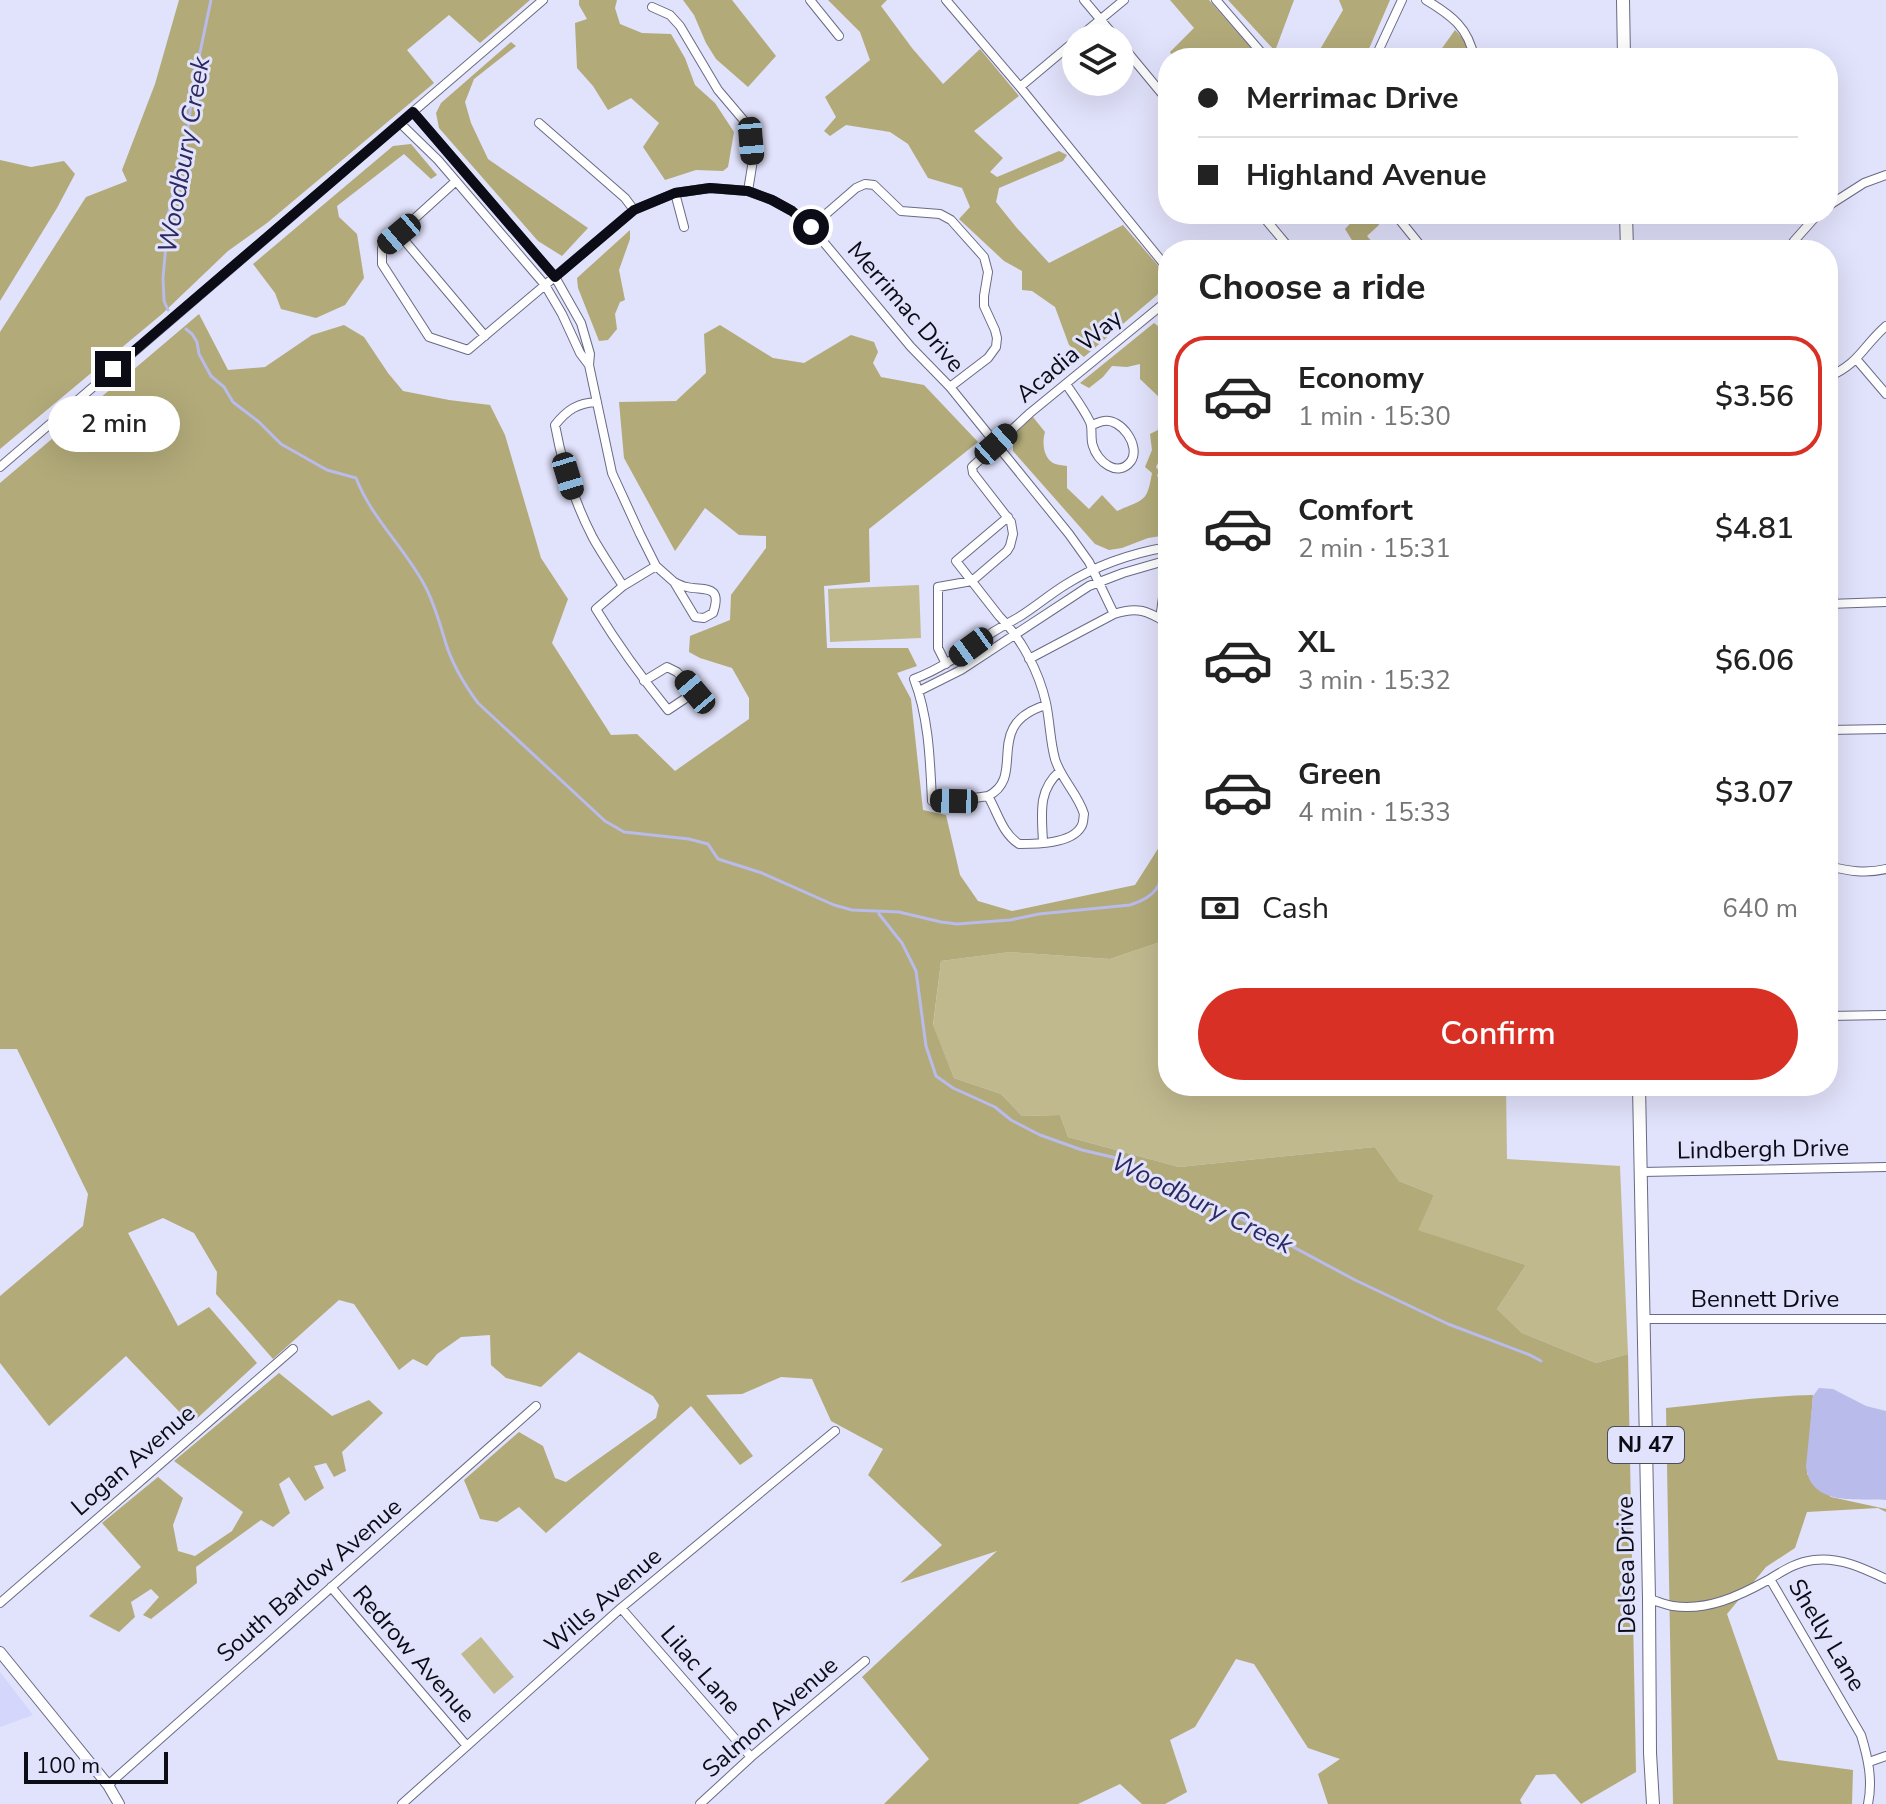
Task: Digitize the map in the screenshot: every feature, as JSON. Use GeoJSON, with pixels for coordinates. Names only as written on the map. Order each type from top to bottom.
{"type":"FeatureCollection","features":[{"type":"Feature","properties":{"kind":"main road"},"geometry":{"type":"LineString","coordinates":[[1623,0],[1624,48]]}},
{"type":"Feature","properties":{"kind":"main road","name":"Delsea Drive"},"geometry":{"type":"LineString","coordinates":[[1639,1096],[1653,1804]]}},
{"type":"Feature","properties":{"kind":"street"},"geometry":{"type":"LineString","coordinates":[[0,467],[543,0]]}},
{"type":"Feature","properties":{"kind":"street"},"geometry":{"type":"LineString","coordinates":[[810,0],[839,36]]}},
{"type":"Feature","properties":{"kind":"street"},"geometry":{"type":"LineString","coordinates":[[946,0],[1158,257]]}},
{"type":"Feature","properties":{"kind":"street"},"geometry":{"type":"LineString","coordinates":[[1084,0],[1104,24]]}},
{"type":"Feature","properties":{"kind":"street"},"geometry":{"type":"LineString","coordinates":[[1094,24],[1124,0]]}},
{"type":"Feature","properties":{"kind":"street"},"geometry":{"type":"LineString","coordinates":[[1216,0],[1257,48]]}},
{"type":"Feature","properties":{"kind":"street"},"geometry":{"type":"LineString","coordinates":[[1380,48],[1402,0]]}},
{"type":"Feature","properties":{"kind":"street"},"geometry":{"type":"LineString","coordinates":[[1426,0],[1462,26],[1472,48]]}},
{"type":"Feature","properties":{"kind":"street"},"geometry":{"type":"LineString","coordinates":[[652,7],[670,15],[680,26],[718,90],[746,123],[753,160],[748,191]]}},
{"type":"Feature","properties":{"kind":"street"},"geometry":{"type":"LineString","coordinates":[[1020,87],[1062,52]]}},
{"type":"Feature","properties":{"kind":"street"},"geometry":{"type":"LineString","coordinates":[[1134,60],[1158,89]]}},
{"type":"Feature","properties":{"kind":"street"},"geometry":{"type":"LineString","coordinates":[[413,112],[555,277],[581,323],[590,354],[589,365],[612,473],[640,534],[656,566],[674,582],[686,587],[708,589],[715,595],[713,613],[704,618],[695,617],[674,582]]}},
{"type":"Feature","properties":{"kind":"street"},"geometry":{"type":"LineString","coordinates":[[400,123],[438,160],[545,285],[589,365]]}},
{"type":"Feature","properties":{"kind":"street"},"geometry":{"type":"LineString","coordinates":[[539,123],[625,198],[634,210]]}},
{"type":"Feature","properties":{"kind":"street"},"geometry":{"type":"LineString","coordinates":[[1838,200],[1864,183],[1886,175]]}},
{"type":"Feature","properties":{"kind":"street"},"geometry":{"type":"LineString","coordinates":[[399,234],[485,336],[468,350],[429,337],[382,264],[382,248],[456,181]]}},
{"type":"Feature","properties":{"kind":"street"},"geometry":{"type":"LineString","coordinates":[[811,227],[856,188],[865,184],[874,185],[901,211],[940,214],[951,220],[984,257],[988,272],[984,306],[995,330],[996,347],[988,358],[950,387]]}},
{"type":"Feature","properties":{"kind":"street","name":"Merrimac Drive"},"geometry":{"type":"LineString","coordinates":[[485,336],[634,210],[675,193],[710,188],[748,191],[772,200],[811,227],[911,347],[950,387],[1069,534],[1089,562],[1114,614]]}},
{"type":"Feature","properties":{"kind":"street"},"geometry":{"type":"LineString","coordinates":[[675,193],[684,227]]}},
{"type":"Feature","properties":{"kind":"street"},"geometry":{"type":"LineString","coordinates":[[1269,224],[1283,240]]}},
{"type":"Feature","properties":{"kind":"street"},"geometry":{"type":"LineString","coordinates":[[1403,224],[1416,240]]}},
{"type":"Feature","properties":{"kind":"street"},"geometry":{"type":"LineString","coordinates":[[1795,240],[1809,224]]}},
{"type":"Feature","properties":{"kind":"street","name":"Acadia Way"},"geometry":{"type":"LineString","coordinates":[[1008,517],[975,476],[972,470],[975,464],[1158,308]]}},
{"type":"Feature","properties":{"kind":"street"},"geometry":{"type":"LineString","coordinates":[[1838,373],[1857,360],[1886,326]]}},
{"type":"Feature","properties":{"kind":"street"},"geometry":{"type":"LineString","coordinates":[[1857,360],[1886,394]]}},
{"type":"Feature","properties":{"kind":"street"},"geometry":{"type":"LineString","coordinates":[[1066,384],[1092,425],[1094,450],[1108,466],[1115,469],[1125,466],[1132,459],[1134,449],[1120,425],[1105,420],[1092,425]]}},
{"type":"Feature","properties":{"kind":"street"},"geometry":{"type":"LineString","coordinates":[[597,402],[566,411],[555,425],[577,506],[623,586]]}},
{"type":"Feature","properties":{"kind":"street"},"geometry":{"type":"LineString","coordinates":[[946,664],[938,648],[938,587],[972,581],[1007,551],[1013,534],[1008,517],[956,561],[972,581],[1015,634],[1029,659],[1044,693],[1056,760],[1082,807],[1081,827],[1072,836],[1057,841],[1019,844],[1005,832],[988,796]]}},
{"type":"Feature","properties":{"kind":"street"},"geometry":{"type":"LineString","coordinates":[[1046,705],[1026,713],[1012,727],[1005,773],[998,791],[988,796],[932,801],[925,717],[914,679],[946,664],[1063,586],[1092,571],[1158,548]]}},
{"type":"Feature","properties":{"kind":"street"},"geometry":{"type":"LineString","coordinates":[[919,691],[961,670],[1089,586],[1158,563]]}},
{"type":"Feature","properties":{"kind":"street"},"geometry":{"type":"LineString","coordinates":[[644,681],[667,667],[677,672],[695,692],[668,710],[644,681],[620,649],[596,609],[623,586],[656,566]]}},
{"type":"Feature","properties":{"kind":"street"},"geometry":{"type":"LineString","coordinates":[[1838,604],[1886,602]]}},
{"type":"Feature","properties":{"kind":"street"},"geometry":{"type":"LineString","coordinates":[[1029,659],[1129,609],[1148,612],[1158,618]]}},
{"type":"Feature","properties":{"kind":"street"},"geometry":{"type":"LineString","coordinates":[[1838,730],[1886,729]]}},
{"type":"Feature","properties":{"kind":"street"},"geometry":{"type":"LineString","coordinates":[[1043,843],[1044,793],[1060,771]]}},
{"type":"Feature","properties":{"kind":"street"},"geometry":{"type":"LineString","coordinates":[[1838,868],[1852,872],[1886,869]]}},
{"type":"Feature","properties":{"kind":"street"},"geometry":{"type":"LineString","coordinates":[[1838,1016],[1886,1015]]}},
{"type":"Feature","properties":{"kind":"street","name":"Lindbergh Drive"},"geometry":{"type":"LineString","coordinates":[[1642,1172],[1886,1167]]}},
{"type":"Feature","properties":{"kind":"street","name":"Bennett Drive"},"geometry":{"type":"LineString","coordinates":[[1644,1319],[1886,1319]]}},
{"type":"Feature","properties":{"kind":"street","name":"Logan Avenue"},"geometry":{"type":"LineString","coordinates":[[0,1603],[293,1349]]}},
{"type":"Feature","properties":{"kind":"street","name":"South Barlow Avenue"},"geometry":{"type":"LineString","coordinates":[[108,1785],[536,1406]]}},
{"type":"Feature","properties":{"kind":"street","name":"Wills Avenue"},"geometry":{"type":"LineString","coordinates":[[402,1804],[621,1608],[835,1431]]}},
{"type":"Feature","properties":{"kind":"street"},"geometry":{"type":"LineString","coordinates":[[1649,1599],[1674,1606],[1720,1603],[1785,1569],[1810,1560],[1848,1563],[1886,1579]]}},
{"type":"Feature","properties":{"kind":"street","name":"Shelly Lane"},"geometry":{"type":"LineString","coordinates":[[1770,1579],[1861,1735],[1871,1780],[1868,1804]]}},
{"type":"Feature","properties":{"kind":"street","name":"Redrow Avenue"},"geometry":{"type":"LineString","coordinates":[[331,1587],[467,1746]]}},
{"type":"Feature","properties":{"kind":"street","name":"Lilac Lane"},"geometry":{"type":"LineString","coordinates":[[621,1608],[751,1757]]}},
{"type":"Feature","properties":{"kind":"street"},"geometry":{"type":"LineString","coordinates":[[0,1652],[108,1785],[117,1804]]}},
{"type":"Feature","properties":{"kind":"street","name":"Salmon Avenue"},"geometry":{"type":"LineString","coordinates":[[700,1804],[865,1661]]}},
{"type":"Feature","properties":{"kind":"street"},"geometry":{"type":"LineString","coordinates":[[1869,1762],[1886,1756]]}},
{"type":"Feature","properties":{"kind":"shaded area"},"geometry":{"type":"Polygon","coordinates":[[[179,0],[530,0],[480,43],[449,15],[407,50],[434,83],[267,223],[228,251],[162,314],[0,449],[0,332],[86,197],[127,181],[122,170],[155,84],[179,0]]]}},
{"type":"Feature","properties":{"kind":"shaded area"},"geometry":{"type":"Polygon","coordinates":[[[579,0],[617,0],[615,8],[620,24],[642,33],[671,34],[685,58],[695,85],[715,103],[734,132],[728,167],[723,171],[696,170],[665,180],[643,147],[659,123],[631,98],[608,110],[577,68],[575,23],[587,19],[579,0]]]}},
{"type":"Feature","properties":{"kind":"shaded area"},"geometry":{"type":"Polygon","coordinates":[[[683,0],[732,0],[776,56],[748,87],[716,59],[683,0]]]}},
{"type":"Feature","properties":{"kind":"shaded area"},"geometry":{"type":"Polygon","coordinates":[[[828,0],[887,0],[881,6],[943,84],[980,49],[1019,96],[974,131],[1003,158],[990,172],[997,177],[1059,151],[1067,155],[1063,161],[999,188],[996,202],[1049,263],[1123,225],[1158,265],[1157,295],[1084,357],[1069,345],[1055,307],[1032,291],[1022,290],[1022,271],[1004,261],[959,219],[970,207],[962,188],[928,178],[908,144],[890,132],[846,125],[830,136],[824,131],[836,117],[825,97],[870,60],[860,32],[828,0]]]}},
{"type":"Feature","properties":{"kind":"shaded area"},"geometry":{"type":"Polygon","coordinates":[[[1170,0],[1209,0],[1251,48],[1174,48],[1194,28],[1170,0]]]}},
{"type":"Feature","properties":{"kind":"shaded area"},"geometry":{"type":"Polygon","coordinates":[[[1228,0],[1294,0],[1276,48],[1272,48],[1228,0]]]}},
{"type":"Feature","properties":{"kind":"shaded area"},"geometry":{"type":"Polygon","coordinates":[[[1339,0],[1390,0],[1369,48],[1321,48],[1343,10],[1339,0]]]}},
{"type":"Feature","properties":{"kind":"shaded area"},"geometry":{"type":"Polygon","coordinates":[[[1455,30],[1464,39],[1466,48],[1442,48],[1455,30]]]}},
{"type":"Feature","properties":{"kind":"shaded area"},"geometry":{"type":"Polygon","coordinates":[[[511,42],[516,46],[474,79],[465,102],[488,159],[588,228],[562,256],[538,241],[439,128],[436,113],[441,103],[511,42]]]}},
{"type":"Feature","properties":{"kind":"shaded area"},"geometry":{"type":"Polygon","coordinates":[[[411,144],[437,175],[431,179],[404,154],[337,206],[339,217],[357,234],[364,278],[345,305],[316,318],[281,309],[275,293],[253,264],[393,146],[411,144]]]}},
{"type":"Feature","properties":{"kind":"shaded area"},"geometry":{"type":"Polygon","coordinates":[[[0,160],[31,167],[64,161],[75,174],[0,301],[0,160]]]}},
{"type":"Feature","properties":{"kind":"shaded area"},"geometry":{"type":"Polygon","coordinates":[[[1350,224],[1379,225],[1367,236],[1370,240],[1352,240],[1345,229],[1350,224]]]}},
{"type":"Feature","properties":{"kind":"shaded area"},"geometry":{"type":"Polygon","coordinates":[[[630,230],[619,270],[625,300],[620,302],[615,314],[617,329],[608,340],[599,341],[577,278],[630,230]]]}},
{"type":"Feature","properties":{"kind":"shaded area"},"geometry":{"type":"Polygon","coordinates":[[[199,314],[228,370],[265,367],[312,335],[344,325],[364,337],[403,391],[490,405],[505,435],[541,558],[568,599],[552,643],[611,735],[637,734],[675,771],[749,719],[749,698],[732,668],[689,652],[690,636],[730,620],[731,595],[766,548],[766,536],[739,535],[705,508],[675,551],[624,458],[619,402],[676,401],[706,373],[704,334],[720,325],[773,358],[804,363],[851,335],[874,342],[878,352],[873,363],[881,377],[924,385],[978,442],[869,529],[870,582],[824,586],[827,648],[908,648],[917,666],[897,673],[911,699],[923,810],[946,815],[960,875],[978,901],[1012,911],[1135,885],[1158,849],[1158,943],[1110,959],[1010,952],[941,961],[933,1025],[954,1078],[1001,1094],[1022,1116],[1060,1115],[1068,1137],[1179,1167],[1375,1147],[1399,1181],[1434,1195],[1418,1230],[1526,1265],[1497,1309],[1522,1333],[1596,1363],[1628,1354],[1636,1772],[1581,1804],[1555,1774],[1536,1775],[1520,1800],[1522,1804],[1328,1804],[1318,1774],[1340,1759],[1308,1748],[1254,1664],[1236,1659],[1195,1727],[1170,1740],[1187,1792],[1165,1804],[1142,1804],[1120,1784],[1078,1804],[884,1804],[929,1759],[862,1677],[997,1551],[900,1583],[942,1545],[868,1475],[883,1449],[831,1421],[812,1379],[781,1377],[742,1394],[706,1395],[753,1456],[740,1465],[691,1406],[546,1533],[519,1507],[497,1522],[480,1519],[464,1480],[519,1432],[543,1446],[555,1478],[566,1482],[656,1418],[659,1405],[653,1396],[579,1352],[541,1387],[506,1378],[491,1365],[490,1335],[461,1337],[437,1354],[427,1366],[413,1359],[399,1370],[354,1304],[339,1300],[273,1359],[216,1294],[217,1272],[194,1233],[163,1218],[128,1233],[178,1326],[209,1307],[257,1363],[191,1424],[126,1356],[49,1426],[0,1363],[0,1296],[83,1226],[88,1194],[17,1049],[0,1049],[0,483],[199,314]]]}},
{"type":"Feature","properties":{"kind":"shaded area"},"geometry":{"type":"Polygon","coordinates":[[[1154,323],[1158,326],[1158,396],[1140,379],[1140,364],[1112,366],[1089,388],[1080,383],[1154,323]]]}},
{"type":"Feature","properties":{"kind":"shaded area"},"geometry":{"type":"Polygon","coordinates":[[[1033,417],[1045,432],[1047,457],[1053,463],[1067,466],[1067,488],[1089,509],[1102,495],[1117,511],[1146,495],[1152,473],[1145,467],[1152,450],[1150,434],[1158,430],[1158,536],[1109,550],[1095,544],[1013,451],[1013,435],[1033,417]]]}},
{"type":"Feature","properties":{"kind":"shaded area"},"geometry":{"type":"Polygon","coordinates":[[[919,585],[921,638],[830,642],[828,589],[919,585]]]}},
{"type":"Feature","properties":{"kind":"shaded area"},"geometry":{"type":"Polygon","coordinates":[[[1158,943],[1158,1096],[1506,1096],[1507,1159],[1620,1166],[1628,1354],[1596,1363],[1522,1333],[1497,1309],[1526,1265],[1417,1230],[1434,1195],[1399,1181],[1375,1147],[1179,1167],[1068,1137],[1060,1115],[1022,1116],[1001,1094],[954,1078],[933,1026],[941,961],[1010,952],[1110,959],[1158,943]]]}},
{"type":"Feature","properties":{"kind":"shaded area"},"geometry":{"type":"Polygon","coordinates":[[[279,1373],[332,1416],[369,1400],[383,1413],[342,1452],[346,1471],[334,1477],[326,1463],[314,1466],[324,1488],[305,1501],[289,1477],[279,1484],[290,1513],[273,1527],[261,1520],[196,1567],[197,1583],[151,1619],[143,1615],[159,1597],[151,1589],[131,1602],[135,1617],[119,1632],[89,1616],[141,1567],[102,1523],[158,1477],[183,1498],[173,1525],[178,1551],[195,1556],[232,1531],[243,1512],[174,1461],[279,1373]]]}},
{"type":"Feature","properties":{"kind":"shaded area"},"geometry":{"type":"Polygon","coordinates":[[[1819,1388],[1833,1389],[1866,1406],[1886,1411],[1886,1500],[1837,1498],[1816,1488],[1809,1479],[1806,1466],[1813,1396],[1819,1388]]]}},
{"type":"Feature","properties":{"kind":"shaded area"},"geometry":{"type":"Polygon","coordinates":[[[1813,1395],[1807,1474],[1831,1497],[1886,1509],[1886,1512],[1878,1508],[1807,1512],[1795,1548],[1766,1567],[1727,1614],[1778,1760],[1853,1770],[1852,1804],[1673,1804],[1666,1408],[1813,1395]]]}},
{"type":"Feature","properties":{"kind":"shaded area"},"geometry":{"type":"Polygon","coordinates":[[[481,1637],[514,1677],[494,1694],[461,1654],[481,1637]]]}},
{"type":"Feature","properties":{"kind":"shaded area"},"geometry":{"type":"Polygon","coordinates":[[[0,1672],[33,1715],[0,1727],[0,1672]]]}},
{"type":"Feature","properties":{"kind":"waterway","name":"Woodbury Creek"},"geometry":{"type":"LineString","coordinates":[[168,310],[164,301],[163,278],[169,211],[187,135],[194,81],[211,0]]}},
{"type":"Feature","properties":{"kind":"waterway","name":"Woodbury Creek"},"geometry":{"type":"LineString","coordinates":[[186,329],[197,342],[199,354],[211,376],[224,387],[233,402],[281,444],[327,470],[356,478],[371,507],[425,586],[452,660],[478,703],[605,821],[624,832],[708,844],[718,859],[762,873],[852,910],[899,912],[957,924],[1130,905],[1148,897],[1158,887]]}},
{"type":"Feature","properties":{"kind":"waterway","name":"Woodbury Creek"},"geometry":{"type":"LineString","coordinates":[[879,914],[902,943],[916,971],[926,1046],[936,1076],[953,1088],[995,1107],[1011,1120],[1040,1135],[1082,1150],[1125,1160],[1355,1280],[1448,1324],[1541,1361]]}},
{"type":"Feature","properties":{"kind":"route"},"geometry":{"type":"LineString","coordinates":[[113,369],[413,112],[555,277],[634,210],[675,193],[710,188],[748,191],[792,211],[811,227]]}}]}
